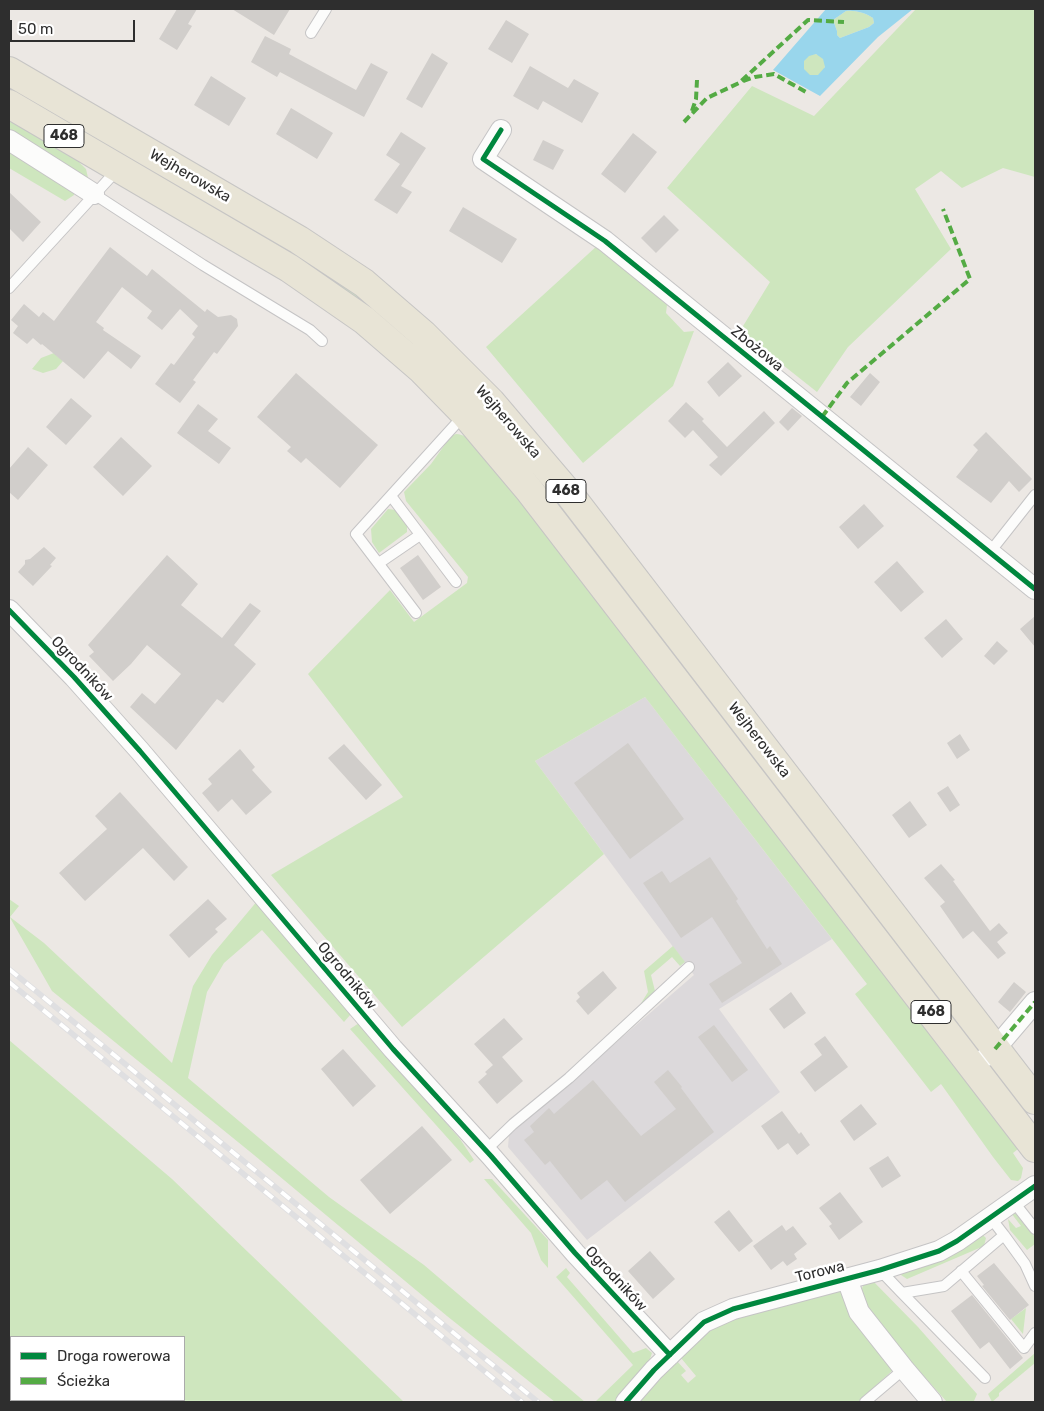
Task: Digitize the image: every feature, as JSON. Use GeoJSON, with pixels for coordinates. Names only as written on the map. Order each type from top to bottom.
{"type":"FeatureCollection","features":[{"type":"Feature","properties":{"kind":"main road","name":"Wejherowska"},"geometry":{"type":"LineString","coordinates":[[9,71],[299,240],[364,283],[450,360],[491,402],[564,488],[1035,1100]]}},
{"type":"Feature","properties":{"kind":"main road","name":"Wejherowska"},"geometry":{"type":"LineString","coordinates":[[9,104],[289,268],[364,320],[422,370],[465,414],[529,490],[1035,1148]]}},
{"type":"Feature","properties":{"kind":"street","name":"Zbożowa"},"geometry":{"type":"LineString","coordinates":[[501,130],[483,159],[605,241],[1035,589]]}},
{"type":"Feature","properties":{"kind":"street"},"geometry":{"type":"LineString","coordinates":[[9,140],[94,194]]}},
{"type":"Feature","properties":{"kind":"street","name":"Ogrodników"},"geometry":{"type":"LineString","coordinates":[[9,610],[74,677],[140,751],[393,1049],[486,1150],[575,1253],[670,1355]]}},
{"type":"Feature","properties":{"kind":"street"},"geometry":{"type":"LineString","coordinates":[[973,1067],[996,1049],[1035,1002]]}},
{"type":"Feature","properties":{"kind":"street","name":"Torowa"},"geometry":{"type":"LineString","coordinates":[[626,1402],[704,1322],[733,1309],[880,1270],[938,1251],[957,1241],[1035,1186]]}},
{"type":"Feature","properties":{"kind":"street","name":"Torowa"},"geometry":{"type":"LineString","coordinates":[[847,1279],[859,1312],[932,1402]]}},
{"type":"Feature","properties":{"kind":"lane"},"geometry":{"type":"LineString","coordinates":[[311,32],[326,9]]}},
{"type":"Feature","properties":{"kind":"lane"},"geometry":{"type":"LineString","coordinates":[[9,288],[118,168]]}},
{"type":"Feature","properties":{"kind":"lane"},"geometry":{"type":"LineString","coordinates":[[94,194],[203,265],[310,330],[322,341]]}},
{"type":"Feature","properties":{"kind":"lane"},"geometry":{"type":"LineString","coordinates":[[416,613],[356,534],[465,414]]}},
{"type":"Feature","properties":{"kind":"lane"},"geometry":{"type":"LineString","coordinates":[[990,552],[1035,495]]}},
{"type":"Feature","properties":{"kind":"lane"},"geometry":{"type":"LineString","coordinates":[[391,496],[456,582]]}},
{"type":"Feature","properties":{"kind":"lane"},"geometry":{"type":"LineString","coordinates":[[379,564],[420,535]]}},
{"type":"Feature","properties":{"kind":"lane"},"geometry":{"type":"LineString","coordinates":[[486,1150],[513,1124],[569,1078],[689,967]]}},
{"type":"Feature","properties":{"kind":"lane"},"geometry":{"type":"LineString","coordinates":[[1013,1201],[1035,1229]]}},
{"type":"Feature","properties":{"kind":"lane"},"geometry":{"type":"LineString","coordinates":[[990,1217],[1025,1264],[1035,1286]]}},
{"type":"Feature","properties":{"kind":"lane"},"geometry":{"type":"LineString","coordinates":[[902,1293],[944,1286],[1004,1236]]}},
{"type":"Feature","properties":{"kind":"lane"},"geometry":{"type":"LineString","coordinates":[[880,1270],[985,1378]]}},
{"type":"Feature","properties":{"kind":"lane"},"geometry":{"type":"LineString","coordinates":[[961,1271],[1024,1348],[1035,1333]]}},
{"type":"Feature","properties":{"kind":"lane"},"geometry":{"type":"LineString","coordinates":[[864,1402],[904,1369]]}},
{"type":"Feature","properties":{"kind":"shaded area"},"geometry":{"type":"Polygon","coordinates":[[[645,697],[832,939],[719,1009],[780,1092],[587,1240],[508,1147],[509,1135],[694,975],[535,761],[645,697]]]}},
{"type":"Feature","properties":{"kind":"green space"},"geometry":{"type":"Polygon","coordinates":[[[916,9],[1035,9],[1035,177],[1003,168],[962,188],[941,171],[915,189],[951,249],[848,347],[817,392],[740,331],[770,282],[667,188],[752,86],[814,116],[916,9]]]}},
{"type":"Feature","properties":{"kind":"green space"},"geometry":{"type":"Polygon","coordinates":[[[846,11],[857,11],[867,15],[873,18],[874,23],[869,27],[840,38],[837,35],[833,20],[846,11]]]}},
{"type":"Feature","properties":{"kind":"green space"},"geometry":{"type":"Polygon","coordinates":[[[814,54],[824,61],[825,65],[818,75],[814,76],[804,69],[803,65],[810,55],[814,54]]]}},
{"type":"Feature","properties":{"kind":"green space"},"geometry":{"type":"Polygon","coordinates":[[[9,120],[76,159],[86,169],[89,182],[9,136],[9,120]]]}},
{"type":"Feature","properties":{"kind":"green space"},"geometry":{"type":"Polygon","coordinates":[[[9,144],[74,188],[74,195],[65,201],[9,168],[9,144]]]}},
{"type":"Feature","properties":{"kind":"green space"},"geometry":{"type":"Polygon","coordinates":[[[142,161],[345,283],[407,333],[505,433],[965,1028],[960,1029],[493,430],[137,166],[142,161]]]}},
{"type":"Feature","properties":{"kind":"green space"},"geometry":{"type":"Polygon","coordinates":[[[598,245],[667,305],[666,313],[684,332],[694,331],[673,386],[583,463],[486,347],[598,245]]]}},
{"type":"Feature","properties":{"kind":"green space"},"geometry":{"type":"Polygon","coordinates":[[[54,353],[63,361],[56,369],[43,373],[32,369],[41,358],[54,353]]]}},
{"type":"Feature","properties":{"kind":"green space"},"geometry":{"type":"Polygon","coordinates":[[[456,434],[467,437],[472,441],[493,466],[866,948],[1018,1149],[1013,1153],[1023,1168],[1021,1178],[1018,1181],[1011,1180],[941,1084],[931,1092],[855,994],[867,984],[645,697],[535,761],[604,854],[402,1027],[271,875],[403,797],[308,674],[390,590],[414,622],[467,583],[468,577],[406,501],[404,492],[431,464],[451,436],[456,434]]]}},
{"type":"Feature","properties":{"kind":"green space"},"geometry":{"type":"Polygon","coordinates":[[[388,509],[396,510],[407,524],[407,532],[379,553],[372,542],[371,529],[388,509]]]}},
{"type":"Feature","properties":{"kind":"green space"},"geometry":{"type":"Polygon","coordinates":[[[9,899],[19,906],[10,917],[44,943],[172,1063],[193,986],[212,955],[258,900],[351,1014],[344,1022],[262,930],[224,963],[207,992],[188,1078],[329,1197],[424,1265],[585,1402],[555,1402],[447,1316],[254,1155],[52,991],[9,916],[9,899]]]}},
{"type":"Feature","properties":{"kind":"green space"},"geometry":{"type":"Polygon","coordinates":[[[673,946],[685,962],[680,966],[672,957],[651,975],[655,991],[640,1005],[648,992],[644,971],[673,946]]]}},
{"type":"Feature","properties":{"kind":"green space"},"geometry":{"type":"Polygon","coordinates":[[[359,1023],[460,1139],[474,1160],[470,1163],[350,1029],[359,1023]]]}},
{"type":"Feature","properties":{"kind":"green space"},"geometry":{"type":"Polygon","coordinates":[[[9,1040],[172,1179],[404,1402],[9,1402],[9,1040]]]}},
{"type":"Feature","properties":{"kind":"green space"},"geometry":{"type":"Polygon","coordinates":[[[484,1179],[492,1179],[548,1240],[548,1268],[541,1260],[531,1233],[484,1179]]]}},
{"type":"Feature","properties":{"kind":"green space"},"geometry":{"type":"Polygon","coordinates":[[[1011,1213],[1016,1214],[1035,1237],[1035,1244],[1027,1250],[1010,1230],[1008,1219],[1016,1228],[1021,1226],[1011,1213]]]}},
{"type":"Feature","properties":{"kind":"green space"},"geometry":{"type":"Polygon","coordinates":[[[983,1235],[986,1238],[984,1246],[907,1279],[901,1275],[903,1270],[983,1235]]]}},
{"type":"Feature","properties":{"kind":"green space"},"geometry":{"type":"Polygon","coordinates":[[[566,1268],[570,1273],[567,1277],[633,1353],[646,1348],[652,1353],[646,1371],[615,1402],[595,1402],[633,1365],[556,1277],[566,1268]]]}},
{"type":"Feature","properties":{"kind":"green space"},"geometry":{"type":"Polygon","coordinates":[[[872,1280],[918,1327],[977,1394],[974,1401],[976,1402],[947,1402],[870,1316],[861,1290],[865,1282],[872,1280]]]}},
{"type":"Feature","properties":{"kind":"green space"},"geometry":{"type":"Polygon","coordinates":[[[837,1288],[846,1295],[893,1370],[858,1402],[639,1402],[677,1361],[686,1371],[681,1375],[688,1383],[696,1376],[681,1358],[703,1336],[719,1325],[718,1323],[837,1288]]]}},
{"type":"Feature","properties":{"kind":"green space"},"geometry":{"type":"Polygon","coordinates":[[[1026,1308],[1023,1334],[1011,1319],[1026,1308]]]}},
{"type":"Feature","properties":{"kind":"green space"},"geometry":{"type":"Polygon","coordinates":[[[1035,1353],[1035,1363],[999,1393],[999,1396],[992,1402],[988,1394],[1035,1353]]]}},
{"type":"Feature","properties":{"kind":"water"},"geometry":{"type":"Polygon","coordinates":[[[826,9],[913,9],[878,37],[820,96],[773,70],[826,9]],[[846,11],[833,20],[837,35],[840,38],[869,27],[874,23],[873,18],[867,15],[857,11],[846,11]],[[816,54],[809,56],[804,61],[804,69],[810,75],[818,75],[825,67],[823,59],[816,54]]]}},
{"type":"Feature","properties":{"kind":"building"},"geometry":{"type":"Polygon","coordinates":[[[177,9],[197,9],[188,24],[192,26],[177,50],[159,39],[177,9]]]}},
{"type":"Feature","properties":{"kind":"building"},"geometry":{"type":"Polygon","coordinates":[[[232,9],[290,9],[274,35],[232,9]]]}},
{"type":"Feature","properties":{"kind":"building"},"geometry":{"type":"Polygon","coordinates":[[[506,20],[529,34],[512,63],[488,49],[506,20]]]}},
{"type":"Feature","properties":{"kind":"building"},"geometry":{"type":"Polygon","coordinates":[[[265,36],[291,49],[289,54],[356,90],[371,63],[388,72],[364,117],[280,72],[277,77],[251,62],[265,36]]]}},
{"type":"Feature","properties":{"kind":"building"},"geometry":{"type":"Polygon","coordinates":[[[432,53],[448,63],[422,108],[406,99],[432,53]]]}},
{"type":"Feature","properties":{"kind":"building"},"geometry":{"type":"Polygon","coordinates":[[[530,66],[568,88],[574,79],[599,93],[582,123],[543,101],[538,110],[513,96],[530,66]]]}},
{"type":"Feature","properties":{"kind":"building"},"geometry":{"type":"Polygon","coordinates":[[[211,76],[246,98],[229,126],[194,105],[211,76]]]}},
{"type":"Feature","properties":{"kind":"building"},"geometry":{"type":"Polygon","coordinates":[[[291,108],[333,133],[317,159],[276,134],[291,108]]]}},
{"type":"Feature","properties":{"kind":"building"},"geometry":{"type":"Polygon","coordinates":[[[401,132],[426,148],[401,186],[412,192],[397,214],[374,200],[400,164],[386,155],[401,132]]]}},
{"type":"Feature","properties":{"kind":"building"},"geometry":{"type":"Polygon","coordinates":[[[633,133],[657,152],[625,193],[601,174],[633,133]]]}},
{"type":"Feature","properties":{"kind":"building"},"geometry":{"type":"Polygon","coordinates":[[[543,140],[564,150],[553,170],[533,160],[543,140]]]}},
{"type":"Feature","properties":{"kind":"building"},"geometry":{"type":"Polygon","coordinates":[[[9,192],[41,222],[23,242],[9,228],[9,192]]]}},
{"type":"Feature","properties":{"kind":"building"},"geometry":{"type":"Polygon","coordinates":[[[463,207],[517,239],[502,263],[449,231],[463,207]]]}},
{"type":"Feature","properties":{"kind":"building"},"geometry":{"type":"Polygon","coordinates":[[[664,215],[679,230],[656,253],[641,238],[664,215]]]}},
{"type":"Feature","properties":{"kind":"building"},"geometry":{"type":"Polygon","coordinates":[[[110,247],[147,276],[152,269],[205,312],[207,309],[218,317],[231,315],[237,319],[238,326],[217,354],[214,352],[193,380],[196,382],[180,403],[155,384],[171,363],[174,365],[195,337],[192,334],[198,326],[180,309],[162,330],[147,318],[152,311],[122,287],[96,322],[104,328],[103,330],[141,356],[131,369],[108,351],[84,379],[33,338],[27,344],[13,333],[18,326],[11,320],[24,304],[39,317],[43,312],[54,321],[110,247]]]}},
{"type":"Feature","properties":{"kind":"building"},"geometry":{"type":"Polygon","coordinates":[[[728,362],[742,376],[719,397],[707,382],[728,362]]]}},
{"type":"Feature","properties":{"kind":"building"},"geometry":{"type":"Polygon","coordinates":[[[296,373],[378,445],[340,488],[306,458],[301,463],[287,451],[291,447],[257,417],[296,373]]]}},
{"type":"Feature","properties":{"kind":"building"},"geometry":{"type":"Polygon","coordinates":[[[870,373],[880,382],[861,406],[850,397],[870,373]]]}},
{"type":"Feature","properties":{"kind":"building"},"geometry":{"type":"Polygon","coordinates":[[[71,398],[92,416],[66,445],[46,427],[71,398]]]}},
{"type":"Feature","properties":{"kind":"building"},"geometry":{"type":"Polygon","coordinates":[[[686,402],[704,419],[702,421],[727,447],[764,411],[775,423],[721,476],[709,465],[718,457],[693,430],[685,438],[668,421],[686,402]]]}},
{"type":"Feature","properties":{"kind":"building"},"geometry":{"type":"Polygon","coordinates":[[[198,404],[218,419],[208,431],[231,448],[219,464],[177,433],[198,404]]]}},
{"type":"Feature","properties":{"kind":"building"},"geometry":{"type":"Polygon","coordinates":[[[792,408],[802,416],[788,431],[779,422],[792,408]]]}},
{"type":"Feature","properties":{"kind":"building"},"geometry":{"type":"Polygon","coordinates":[[[986,432],[1032,479],[1019,492],[1009,481],[991,503],[956,477],[978,450],[973,445],[986,432]]]}},
{"type":"Feature","properties":{"kind":"building"},"geometry":{"type":"Polygon","coordinates":[[[121,437],[152,466],[123,496],[93,467],[121,437]]]}},
{"type":"Feature","properties":{"kind":"building"},"geometry":{"type":"Polygon","coordinates":[[[28,447],[48,465],[18,500],[9,492],[9,469],[28,447]]]}},
{"type":"Feature","properties":{"kind":"building"},"geometry":{"type":"Polygon","coordinates":[[[864,504],[884,526],[858,549],[839,527],[864,504]]]}},
{"type":"Feature","properties":{"kind":"building"},"geometry":{"type":"Polygon","coordinates":[[[44,547],[56,558],[50,565],[52,566],[33,586],[18,572],[25,564],[25,560],[30,559],[44,547]]]}},
{"type":"Feature","properties":{"kind":"building"},"geometry":{"type":"Polygon","coordinates":[[[167,555],[198,584],[181,605],[222,638],[250,603],[261,611],[234,645],[256,664],[223,703],[217,699],[176,750],[130,707],[142,693],[155,704],[181,674],[147,645],[113,681],[89,656],[94,652],[88,645],[167,555]]]}},
{"type":"Feature","properties":{"kind":"building"},"geometry":{"type":"Polygon","coordinates":[[[418,555],[441,587],[423,600],[400,568],[418,555]]]}},
{"type":"Feature","properties":{"kind":"building"},"geometry":{"type":"Polygon","coordinates":[[[897,561],[924,592],[901,612],[874,582],[897,561]]]}},
{"type":"Feature","properties":{"kind":"building"},"geometry":{"type":"Polygon","coordinates":[[[1035,616],[1035,647],[1020,629],[1035,616]]]}},
{"type":"Feature","properties":{"kind":"building"},"geometry":{"type":"Polygon","coordinates":[[[946,619],[963,639],[942,658],[924,638],[946,619]]]}},
{"type":"Feature","properties":{"kind":"building"},"geometry":{"type":"Polygon","coordinates":[[[997,641],[1008,651],[994,665],[984,656],[997,641]]]}},
{"type":"Feature","properties":{"kind":"building"},"geometry":{"type":"Polygon","coordinates":[[[960,734],[970,750],[957,759],[947,743],[960,734]]]}},
{"type":"Feature","properties":{"kind":"building"},"geometry":{"type":"Polygon","coordinates":[[[628,743],[684,819],[630,859],[574,783],[628,743]]]}},
{"type":"Feature","properties":{"kind":"building"},"geometry":{"type":"Polygon","coordinates":[[[344,744],[382,785],[366,800],[328,758],[344,744]]]}},
{"type":"Feature","properties":{"kind":"building"},"geometry":{"type":"Polygon","coordinates":[[[240,749],[255,767],[252,770],[272,792],[246,815],[232,799],[218,812],[202,793],[212,784],[208,779],[240,749]]]}},
{"type":"Feature","properties":{"kind":"building"},"geometry":{"type":"Polygon","coordinates":[[[948,786],[960,805],[950,812],[937,793],[948,786]]]}},
{"type":"Feature","properties":{"kind":"building"},"geometry":{"type":"Polygon","coordinates":[[[120,792],[188,867],[174,881],[143,848],[85,901],[59,873],[107,829],[95,816],[120,792]]]}},
{"type":"Feature","properties":{"kind":"building"},"geometry":{"type":"Polygon","coordinates":[[[910,801],[927,825],[909,838],[892,815],[910,801]]]}},
{"type":"Feature","properties":{"kind":"building"},"geometry":{"type":"Polygon","coordinates":[[[710,857],[738,899],[736,901],[767,949],[770,946],[782,964],[722,1003],[709,984],[742,963],[712,917],[681,938],[643,883],[662,871],[670,883],[710,857]]]}},
{"type":"Feature","properties":{"kind":"building"},"geometry":{"type":"Polygon","coordinates":[[[941,864],[955,880],[953,881],[990,931],[999,923],[1008,933],[997,942],[1006,953],[998,959],[973,931],[963,939],[940,906],[945,902],[924,878],[941,864]]]}},
{"type":"Feature","properties":{"kind":"building"},"geometry":{"type":"Polygon","coordinates":[[[208,899],[227,919],[215,929],[218,932],[189,958],[169,935],[208,899]]]}},
{"type":"Feature","properties":{"kind":"building"},"geometry":{"type":"Polygon","coordinates":[[[603,971],[617,988],[588,1015],[576,1001],[580,997],[577,993],[603,971]]]}},
{"type":"Feature","properties":{"kind":"building"},"geometry":{"type":"Polygon","coordinates":[[[1014,982],[1026,992],[1010,1012],[998,1002],[1014,982]]]}},
{"type":"Feature","properties":{"kind":"building"},"geometry":{"type":"Polygon","coordinates":[[[791,992],[806,1013],[784,1029],[769,1009],[791,992]]]}},
{"type":"Feature","properties":{"kind":"building"},"geometry":{"type":"Polygon","coordinates":[[[504,1018],[523,1039],[502,1057],[523,1081],[497,1104],[478,1082],[493,1065],[474,1044],[504,1018]]]}},
{"type":"Feature","properties":{"kind":"building"},"geometry":{"type":"Polygon","coordinates":[[[714,1025],[748,1070],[732,1082],[698,1037],[714,1025]]]}},
{"type":"Feature","properties":{"kind":"building"},"geometry":{"type":"Polygon","coordinates":[[[825,1036],[848,1067],[815,1092],[800,1072],[822,1055],[814,1044],[825,1036]]]}},
{"type":"Feature","properties":{"kind":"building"},"geometry":{"type":"Polygon","coordinates":[[[343,1049],[376,1086],[353,1107],[321,1069],[343,1049]]]}},
{"type":"Feature","properties":{"kind":"building"},"geometry":{"type":"Polygon","coordinates":[[[668,1070],[714,1132],[625,1202],[607,1180],[581,1200],[550,1161],[545,1165],[524,1140],[534,1132],[530,1126],[549,1108],[554,1114],[593,1080],[641,1136],[676,1109],[654,1082],[668,1070]]]}},
{"type":"Feature","properties":{"kind":"building"},"geometry":{"type":"Polygon","coordinates":[[[861,1104],[877,1124],[854,1141],[840,1121],[861,1104]]]}},
{"type":"Feature","properties":{"kind":"building"},"geometry":{"type":"Polygon","coordinates":[[[782,1111],[810,1145],[797,1155],[788,1143],[778,1150],[761,1126],[782,1111]]]}},
{"type":"Feature","properties":{"kind":"building"},"geometry":{"type":"Polygon","coordinates":[[[422,1126],[452,1160],[390,1214],[360,1180],[422,1126]]]}},
{"type":"Feature","properties":{"kind":"building"},"geometry":{"type":"Polygon","coordinates":[[[888,1156],[901,1176],[882,1188],[869,1168],[888,1156]]]}},
{"type":"Feature","properties":{"kind":"building"},"geometry":{"type":"Polygon","coordinates":[[[840,1192],[863,1222],[839,1240],[829,1226],[832,1224],[819,1208],[840,1192]]]}},
{"type":"Feature","properties":{"kind":"building"},"geometry":{"type":"Polygon","coordinates":[[[729,1210],[753,1241],[739,1252],[714,1222],[729,1210]]]}},
{"type":"Feature","properties":{"kind":"building"},"geometry":{"type":"Polygon","coordinates":[[[782,1225],[786,1231],[793,1226],[807,1244],[794,1254],[797,1259],[787,1266],[783,1261],[771,1270],[753,1246],[782,1225]]]}},
{"type":"Feature","properties":{"kind":"building"},"geometry":{"type":"Polygon","coordinates":[[[650,1251],[675,1279],[653,1299],[628,1271],[650,1251]]]}},
{"type":"Feature","properties":{"kind":"building"},"geometry":{"type":"Polygon","coordinates":[[[994,1263],[1029,1305],[1010,1320],[982,1286],[984,1285],[977,1276],[994,1263]]]}},
{"type":"Feature","properties":{"kind":"building"},"geometry":{"type":"Polygon","coordinates":[[[972,1295],[1023,1358],[1010,1369],[989,1342],[980,1349],[951,1311],[972,1295]]]}},
{"type":"Feature","properties":{"kind":"railway"},"geometry":{"type":"LineString","coordinates":[[9,969],[538,1402]]}},
{"type":"Feature","properties":{"kind":"railway"},"geometry":{"type":"LineString","coordinates":[[9,982],[522,1402]]}},
{"type":"Feature","properties":{"kind":"marked path"},"geometry":{"type":"LineString","coordinates":[[684,122],[707,98],[739,83],[808,20],[844,22]]}},
{"type":"Feature","properties":{"kind":"marked path"},"geometry":{"type":"LineString","coordinates":[[743,81],[774,74],[806,92]]}},
{"type":"Feature","properties":{"kind":"marked path"},"geometry":{"type":"LineString","coordinates":[[692,111],[696,99],[697,80]]}},
{"type":"Feature","properties":{"kind":"marked path"},"geometry":{"type":"LineString","coordinates":[[822,417],[847,383],[970,279],[943,209]]}},
{"type":"Feature","properties":{"kind":"marked path"},"geometry":{"type":"LineString","coordinates":[[995,1049],[1035,1002]]}},
{"type":"Feature","properties":{"kind":"cycle path"},"geometry":{"type":"LineString","coordinates":[[501,130],[483,159],[605,241],[1035,589]]}},
{"type":"Feature","properties":{"kind":"cycle path"},"geometry":{"type":"LineString","coordinates":[[9,610],[74,677],[140,751],[393,1049],[491,1156],[575,1253],[670,1355]]}},
{"type":"Feature","properties":{"kind":"cycle path"},"geometry":{"type":"LineString","coordinates":[[626,1402],[654,1370],[704,1322],[733,1309],[880,1270],[939,1251],[957,1241],[1035,1186]]}}]}
